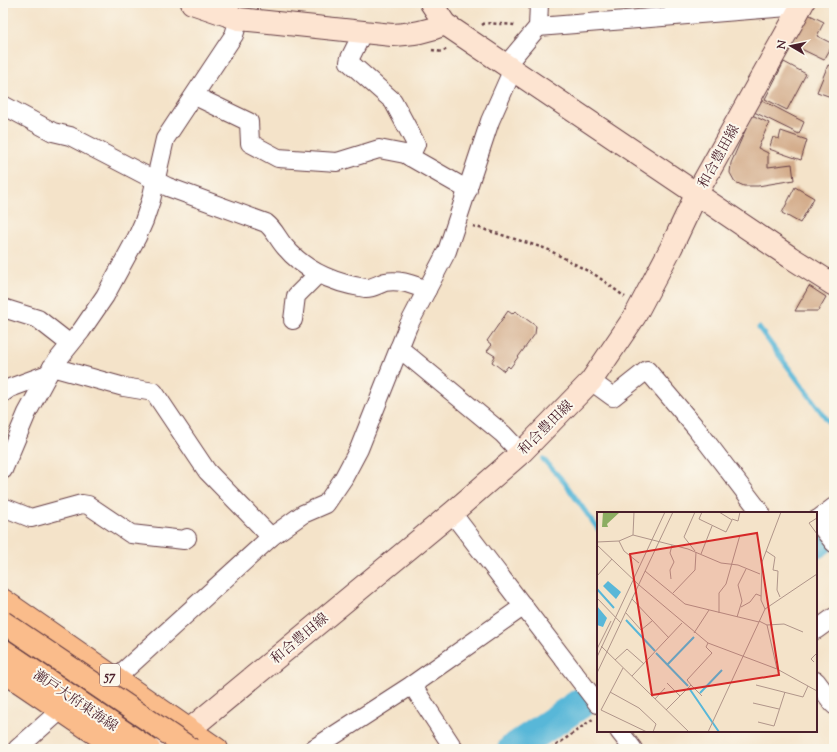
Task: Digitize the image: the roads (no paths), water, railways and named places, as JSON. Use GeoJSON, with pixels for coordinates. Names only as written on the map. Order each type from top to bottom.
{"type":"FeatureCollection","features":[{"type":"Feature","properties":{"kind":"main road"},"geometry":{"type":"LineString","coordinates":[[192,3],[239,19],[392,35],[413,34],[429,31],[444,24]]}},
{"type":"Feature","properties":{"kind":"main road"},"geometry":{"type":"LineString","coordinates":[[431,3],[444,24],[790,257],[834,285]]}},
{"type":"Feature","properties":{"kind":"main road","name":"和合豊田線"},"geometry":{"type":"LineString","coordinates":[[163,749],[190,739],[521,453],[591,381],[640,307],[672,248],[697,193],[802,5]]}},
{"type":"Feature","properties":{"kind":"main road","name":"57"},"geometry":{"type":"LineString","coordinates":[[3,600],[115,679],[190,739],[217,749]]}},
{"type":"Feature","properties":{"kind":"main road","name":"瀬戸大府東海線"},"geometry":{"type":"LineString","coordinates":[[3,622],[190,739]]}},
{"type":"Feature","properties":{"kind":"main road","name":"瀬戸大府東海線"},"geometry":{"type":"LineString","coordinates":[[3,650],[149,749]]}},
{"type":"Feature","properties":{"kind":"main road"},"geometry":{"type":"LineString","coordinates":[[3,671],[62,709],[118,749]]}},
{"type":"Feature","properties":{"kind":"street"},"geometry":{"type":"LineString","coordinates":[[115,679],[271,537],[303,514],[326,504],[338,485],[359,449],[399,348],[447,251],[490,121],[510,67],[538,27],[539,3]]}},
{"type":"Feature","properties":{"kind":"street"},"geometry":{"type":"LineString","coordinates":[[538,27],[802,5]]}},
{"type":"Feature","properties":{"kind":"street"},"geometry":{"type":"LineString","coordinates":[[3,470],[26,413],[50,370],[105,296],[137,237],[144,222],[166,139],[234,35],[239,19]]}},
{"type":"Feature","properties":{"kind":"street"},"geometry":{"type":"LineString","coordinates":[[363,32],[349,62],[393,101],[416,144],[410,157]]}},
{"type":"Feature","properties":{"kind":"street"},"geometry":{"type":"LineString","coordinates":[[195,96],[249,122],[250,143],[278,158],[337,162],[379,149],[405,154],[468,190]]}},
{"type":"Feature","properties":{"kind":"street"},"geometry":{"type":"LineString","coordinates":[[3,104],[53,132],[70,136],[156,180],[212,204],[266,223],[273,229],[284,247],[311,271],[336,281],[367,289],[393,281],[408,283],[427,290]]}},
{"type":"Feature","properties":{"kind":"street"},"geometry":{"type":"LineString","coordinates":[[293,320],[296,296],[318,274]]}},
{"type":"Feature","properties":{"kind":"street"},"geometry":{"type":"LineString","coordinates":[[3,308],[38,319],[70,344]]}},
{"type":"Feature","properties":{"kind":"street"},"geometry":{"type":"LineString","coordinates":[[399,348],[503,434],[521,453]]}},
{"type":"Feature","properties":{"kind":"street"},"geometry":{"type":"LineString","coordinates":[[3,393],[10,388],[50,370],[124,387],[154,392],[208,471],[271,537]]}},
{"type":"Feature","properties":{"kind":"street"},"geometry":{"type":"LineString","coordinates":[[591,381],[613,397],[648,370],[696,428],[760,512]]}},
{"type":"Feature","properties":{"kind":"street"},"geometry":{"type":"LineString","coordinates":[[3,507],[31,518],[82,504],[88,505],[131,534],[184,540],[187,538]]}},
{"type":"Feature","properties":{"kind":"street"},"geometry":{"type":"LineString","coordinates":[[817,519],[834,508]]}},
{"type":"Feature","properties":{"kind":"street"},"geometry":{"type":"LineString","coordinates":[[452,513],[597,703]]}},
{"type":"Feature","properties":{"kind":"street"},"geometry":{"type":"LineString","coordinates":[[817,521],[834,544]]}},
{"type":"Feature","properties":{"kind":"street"},"geometry":{"type":"LineString","coordinates":[[313,749],[412,685],[524,606]]}},
{"type":"Feature","properties":{"kind":"street"},"geometry":{"type":"LineString","coordinates":[[817,629],[834,617]]}},
{"type":"Feature","properties":{"kind":"street"},"geometry":{"type":"LineString","coordinates":[[817,682],[834,705]]}},
{"type":"Feature","properties":{"kind":"street"},"geometry":{"type":"LineString","coordinates":[[412,685],[454,749]]}},
{"type":"Feature","properties":{"kind":"street"},"geometry":{"type":"LineString","coordinates":[[17,749],[62,709]]}},
{"type":"Feature","properties":{"kind":"street"},"geometry":{"type":"LineString","coordinates":[[620,732],[633,749]]}},
{"type":"Feature","properties":{"kind":"waterway"},"geometry":{"type":"LineString","coordinates":[[759,328],[834,429]]}},
{"type":"Feature","properties":{"kind":"waterway"},"geometry":{"type":"LineString","coordinates":[[543,459],[564,482],[597,528]]}},
{"type":"Feature","properties":{"kind":"waterway"},"geometry":{"type":"LineString","coordinates":[[513,749],[587,699]]}}]}
